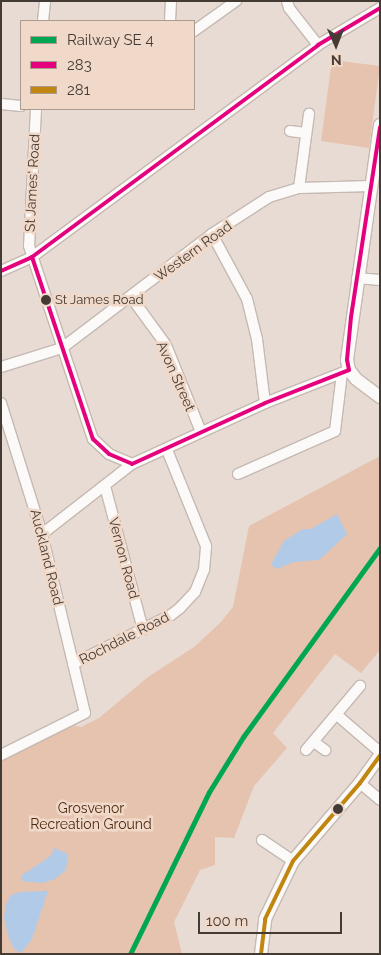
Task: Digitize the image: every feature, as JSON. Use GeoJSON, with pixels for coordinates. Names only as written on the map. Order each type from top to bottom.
{"type":"FeatureCollection","features":[{"type":"Feature","properties":{"kind":"street"},"geometry":{"type":"LineString","coordinates":[[43,20],[45,1]]}},
{"type":"Feature","properties":{"kind":"street"},"geometry":{"type":"LineString","coordinates":[[170,20],[172,1]]}},
{"type":"Feature","properties":{"kind":"street"},"geometry":{"type":"LineString","coordinates":[[195,29],[236,1]]}},
{"type":"Feature","properties":{"kind":"street"},"geometry":{"type":"LineString","coordinates":[[287,1],[289,8],[318,45]]}},
{"type":"Feature","properties":{"kind":"street"},"geometry":{"type":"LineString","coordinates":[[1,271],[32,256],[318,45],[380,8]]}},
{"type":"Feature","properties":{"kind":"street"},"geometry":{"type":"LineString","coordinates":[[1,104],[20,106]]}},
{"type":"Feature","properties":{"kind":"street","name":"St James' Road"},"geometry":{"type":"LineString","coordinates":[[32,256],[29,246],[36,110]]}},
{"type":"Feature","properties":{"kind":"street"},"geometry":{"type":"LineString","coordinates":[[299,188],[310,114]]}},
{"type":"Feature","properties":{"kind":"street"},"geometry":{"type":"LineString","coordinates":[[238,474],[335,431],[346,371],[357,278],[380,125]]}},
{"type":"Feature","properties":{"kind":"street"},"geometry":{"type":"LineString","coordinates":[[290,131],[306,133]]}},
{"type":"Feature","properties":{"kind":"street","name":"Western Road"},"geometry":{"type":"LineString","coordinates":[[1,367],[62,348],[212,234],[269,196],[299,188],[371,186]]}},
{"type":"Feature","properties":{"kind":"street"},"geometry":{"type":"LineString","coordinates":[[212,234],[247,299],[257,339],[265,403]]}},
{"type":"Feature","properties":{"kind":"street"},"geometry":{"type":"LineString","coordinates":[[32,256],[93,438],[109,454],[132,464]]}},
{"type":"Feature","properties":{"kind":"street"},"geometry":{"type":"LineString","coordinates":[[357,278],[380,280]]}},
{"type":"Feature","properties":{"kind":"street","name":"Avon Street"},"geometry":{"type":"LineString","coordinates":[[131,296],[166,345],[200,432]]}},
{"type":"Feature","properties":{"kind":"street"},"geometry":{"type":"LineString","coordinates":[[42,534],[132,464],[167,450],[200,432],[265,403],[346,371]]}},
{"type":"Feature","properties":{"kind":"street"},"geometry":{"type":"LineString","coordinates":[[346,371],[380,397]]}},
{"type":"Feature","properties":{"kind":"street","name":"Auckland Road"},"geometry":{"type":"LineString","coordinates":[[1,403],[42,534],[85,713],[1,756]]}},
{"type":"Feature","properties":{"kind":"street","name":"Rochdale Road"},"geometry":{"type":"LineString","coordinates":[[73,664],[143,630],[180,608],[195,592],[206,560],[203,535],[167,450]]}},
{"type":"Feature","properties":{"kind":"street","name":"Vernon Road"},"geometry":{"type":"LineString","coordinates":[[105,486],[143,630]]}},
{"type":"Feature","properties":{"kind":"street"},"geometry":{"type":"LineString","coordinates":[[306,750],[360,686]]}},
{"type":"Feature","properties":{"kind":"street"},"geometry":{"type":"LineString","coordinates":[[261,954],[265,919],[293,861],[360,783],[380,754],[336,715]]}},
{"type":"Feature","properties":{"kind":"street"},"geometry":{"type":"LineString","coordinates":[[314,742],[325,750]]}},
{"type":"Feature","properties":{"kind":"street"},"geometry":{"type":"LineString","coordinates":[[360,783],[380,800]]}},
{"type":"Feature","properties":{"kind":"street"},"geometry":{"type":"LineString","coordinates":[[262,840],[293,861]]}},
{"type":"Feature","properties":{"kind":"green space"},"geometry":{"type":"Polygon","coordinates":[[[332,60],[380,66],[369,148],[321,141],[332,60]]]}},
{"type":"Feature","properties":{"kind":"green space","name":"Grosvenor Recreation Ground"},"geometry":{"type":"Polygon","coordinates":[[[380,456],[380,650],[361,673],[335,654],[273,733],[287,748],[254,786],[234,838],[215,837],[215,865],[200,870],[174,922],[182,954],[1,954],[1,761],[71,725],[81,727],[99,718],[148,677],[194,647],[220,623],[233,607],[249,526],[380,456]]]}},
{"type":"Feature","properties":{"kind":"water"},"geometry":{"type":"Polygon","coordinates":[[[337,514],[347,534],[319,560],[294,562],[276,569],[271,564],[284,541],[303,529],[311,529],[337,514]]]}},
{"type":"Feature","properties":{"kind":"water"},"geometry":{"type":"Polygon","coordinates":[[[54,848],[68,854],[66,870],[55,879],[42,883],[22,881],[22,875],[45,860],[52,854],[54,848]]]}},
{"type":"Feature","properties":{"kind":"water"},"geometry":{"type":"Polygon","coordinates":[[[48,891],[32,939],[21,953],[14,949],[9,938],[4,918],[6,904],[11,895],[20,892],[48,891]]]}},
{"type":"Feature","properties":{"kind":"transit line","name":"283"},"geometry":{"type":"LineString","coordinates":[[1,271],[32,257],[318,45],[380,8]]}},
{"type":"Feature","properties":{"kind":"transit line","name":"283"},"geometry":{"type":"LineString","coordinates":[[32,257],[93,439],[109,454],[132,464],[265,403],[349,370],[347,360],[351,317],[380,127]]}},
{"type":"Feature","properties":{"kind":"transit line"},"geometry":{"type":"LineString","coordinates":[[130,954],[209,792],[243,737],[380,548]]}},
{"type":"Feature","properties":{"kind":"transit line","name":"281"},"geometry":{"type":"LineString","coordinates":[[261,954],[265,919],[293,861],[360,783],[380,755]]}},
{"type":"Feature","properties":{"kind":"place","name":"St James Road"},"geometry":{"type":"Point","coordinates":[46,300]}}]}
